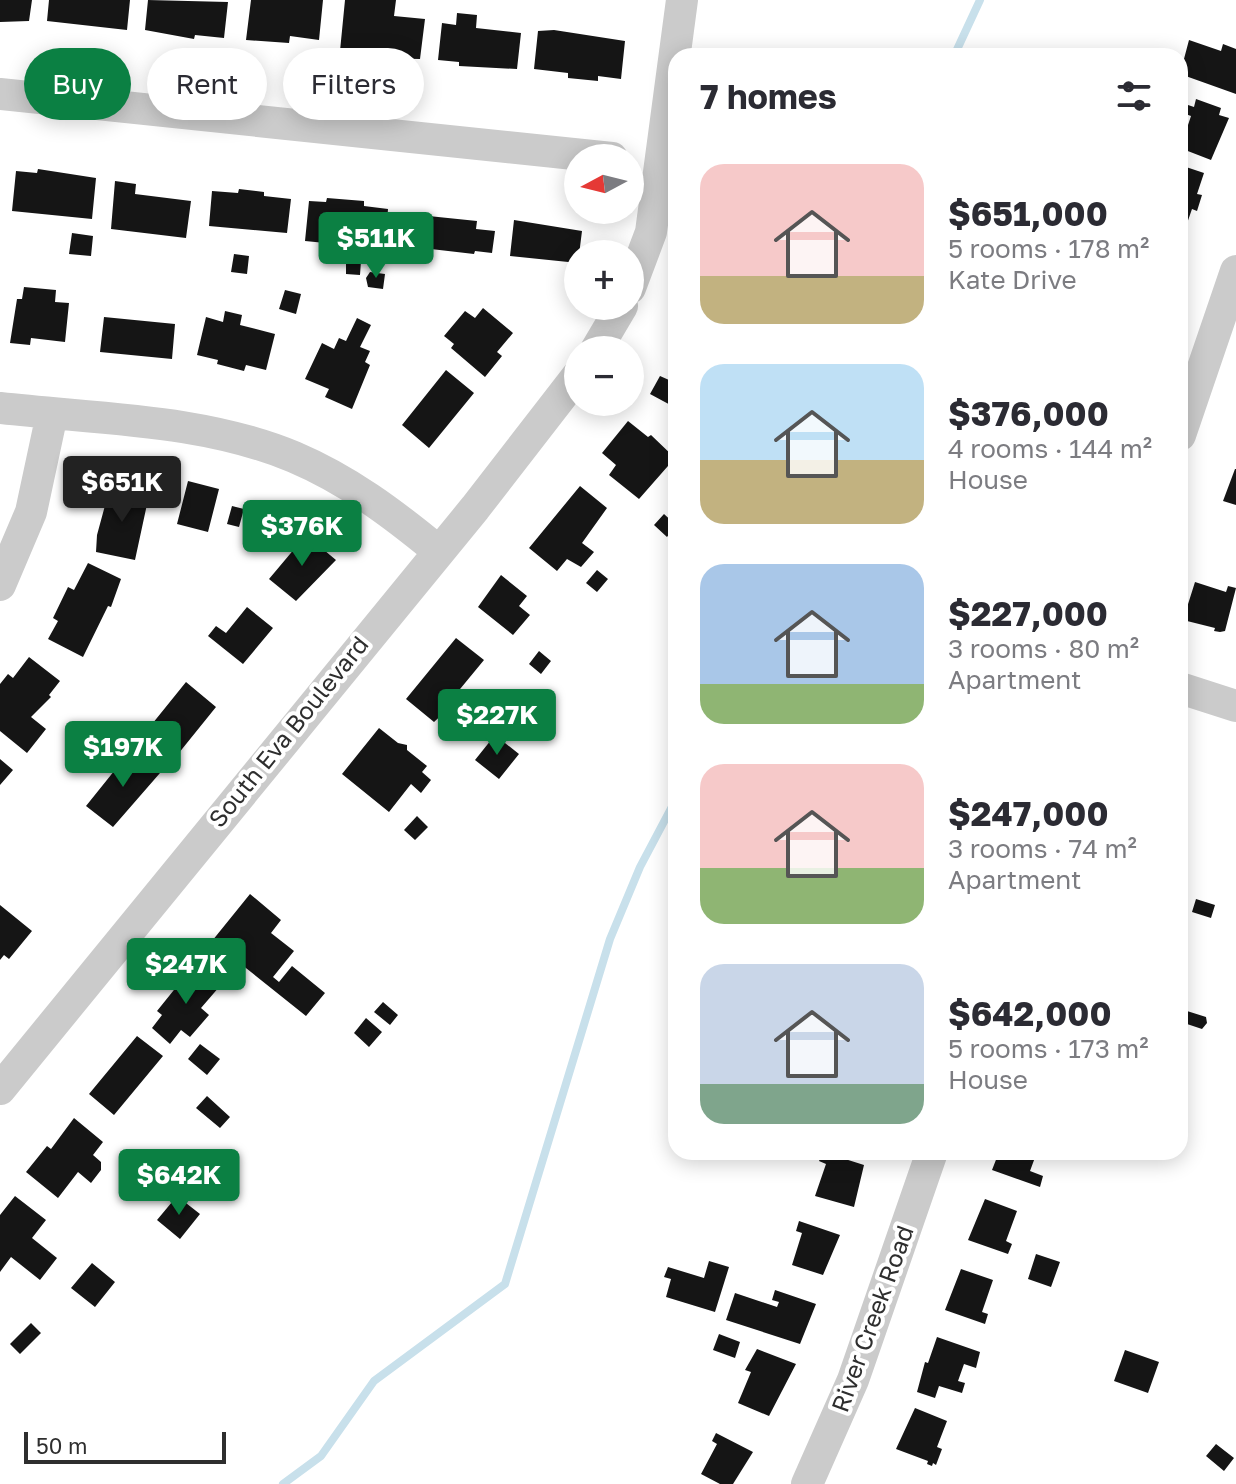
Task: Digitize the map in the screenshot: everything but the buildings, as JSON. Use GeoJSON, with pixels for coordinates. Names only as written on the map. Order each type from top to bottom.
{"type":"FeatureCollection","features":[{"type":"Feature","properties":{"kind":"street"},"geometry":{"type":"LineString","coordinates":[[676,48],[682,0]]}},
{"type":"Feature","properties":{"kind":"street"},"geometry":{"type":"LineString","coordinates":[[0,94],[564,153]]}},
{"type":"Feature","properties":{"kind":"street"},"geometry":{"type":"LineString","coordinates":[[644,251],[651,232],[668,115]]}},
{"type":"Feature","properties":{"kind":"street"},"geometry":{"type":"LineString","coordinates":[[644,162],[662,164]]}},
{"type":"Feature","properties":{"kind":"street"},"geometry":{"type":"LineString","coordinates":[[1188,412],[1236,271]]}},
{"type":"Feature","properties":{"kind":"street","name":"South Eva Boulevard"},"geometry":{"type":"LineString","coordinates":[[0,1089],[437,550],[475,508],[564,393]]}},
{"type":"Feature","properties":{"kind":"street"},"geometry":{"type":"LineString","coordinates":[[0,408],[169,426],[265,446],[349,484],[377,501],[437,550]]}},
{"type":"Feature","properties":{"kind":"street"},"geometry":{"type":"LineString","coordinates":[[0,585],[31,512],[52,414]]}},
{"type":"Feature","properties":{"kind":"street"},"geometry":{"type":"LineString","coordinates":[[1188,691],[1236,706]]}},
{"type":"Feature","properties":{"kind":"street","name":"River Creek Road"},"geometry":{"type":"LineString","coordinates":[[807,1484],[853,1380],[929,1160]]}},
{"type":"Feature","properties":{"kind":"waterway"},"geometry":{"type":"LineString","coordinates":[[958,48],[980,0]]}},
{"type":"Feature","properties":{"kind":"waterway"},"geometry":{"type":"LineString","coordinates":[[283,1484],[321,1456],[374,1381],[505,1284],[610,939],[640,867],[668,814]]}}]}
